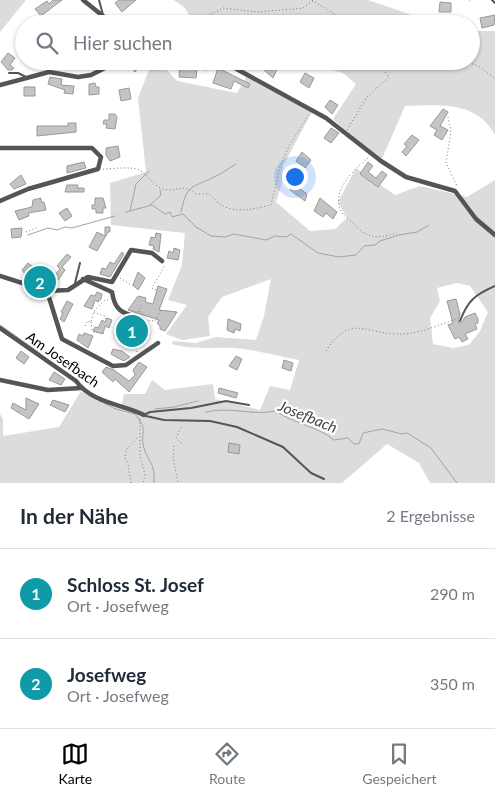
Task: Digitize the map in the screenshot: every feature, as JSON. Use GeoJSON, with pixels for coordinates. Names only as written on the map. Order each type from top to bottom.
{"type":"FeatureCollection","features":[{"type":"Feature","properties":{"kind":"street"},"geometry":{"type":"LineString","coordinates":[[83,0],[102,15]]}},
{"type":"Feature","properties":{"kind":"street"},"geometry":{"type":"LineString","coordinates":[[0,85],[49,72],[78,77],[91,75],[101,70]]}},
{"type":"Feature","properties":{"kind":"street"},"geometry":{"type":"LineString","coordinates":[[239,70],[312,110],[372,155],[406,177],[455,191],[476,219],[495,235]]}},
{"type":"Feature","properties":{"kind":"street"},"geometry":{"type":"LineString","coordinates":[[0,148],[92,148],[101,157],[98,169],[28,189],[0,201]]}},
{"type":"Feature","properties":{"kind":"street"},"geometry":{"type":"LineString","coordinates":[[0,276],[47,291],[68,290],[88,277],[112,282],[131,250],[152,253],[162,261]]}},
{"type":"Feature","properties":{"kind":"street"},"geometry":{"type":"LineString","coordinates":[[83,279],[112,292],[113,300],[119,311],[142,319]]}},
{"type":"Feature","properties":{"kind":"street"},"geometry":{"type":"LineString","coordinates":[[47,291],[62,339],[113,366],[126,365],[158,342]]}},
{"type":"Feature","properties":{"kind":"street","name":"Am Josefbach"},"geometry":{"type":"LineString","coordinates":[[0,328],[76,382],[81,388],[115,406],[144,415]]}},
{"type":"Feature","properties":{"kind":"street"},"geometry":{"type":"LineString","coordinates":[[0,380],[48,390],[81,388]]}},
{"type":"Feature","properties":{"kind":"lane"},"geometry":{"type":"LineString","coordinates":[[99,0],[103,15]]}},
{"type":"Feature","properties":{"kind":"lane"},"geometry":{"type":"LineString","coordinates":[[492,0],[495,3]]}},
{"type":"Feature","properties":{"kind":"lane"},"geometry":{"type":"LineString","coordinates":[[9,73],[18,73],[28,78]]}},
{"type":"Feature","properties":{"kind":"lane"},"geometry":{"type":"LineString","coordinates":[[75,285],[80,263]]}},
{"type":"Feature","properties":{"kind":"lane"},"geometry":{"type":"LineString","coordinates":[[460,321],[472,298],[478,293],[495,286]]}},
{"type":"Feature","properties":{"kind":"lane","name":"Am Josefbach"},"geometry":{"type":"LineString","coordinates":[[144,415],[150,412],[190,408],[226,401],[249,404]]}},
{"type":"Feature","properties":{"kind":"lane","name":"Am Josefbach"},"geometry":{"type":"LineString","coordinates":[[144,415],[164,420],[210,421],[237,427],[283,446],[311,474],[324,479]]}},
{"type":"Feature","properties":{"kind":"path"},"geometry":{"type":"LineString","coordinates":[[209,15],[223,8],[257,12],[292,10],[303,8],[312,0],[336,15]]}},
{"type":"Feature","properties":{"kind":"path"},"geometry":{"type":"LineString","coordinates":[[480,67],[495,78]]}},
{"type":"Feature","properties":{"kind":"path"},"geometry":{"type":"LineString","coordinates":[[345,133],[367,97],[389,77],[383,70]]}},
{"type":"Feature","properties":{"kind":"path"},"geometry":{"type":"LineString","coordinates":[[98,169],[137,168],[162,189],[190,189],[196,194],[208,194],[217,202],[234,210],[246,211],[271,204],[280,167],[289,146],[312,110]]}},
{"type":"Feature","properties":{"kind":"path"},"geometry":{"type":"LineString","coordinates":[[448,119],[451,131],[446,163],[456,183],[455,191]]}},
{"type":"Feature","properties":{"kind":"path"},"geometry":{"type":"LineString","coordinates":[[372,155],[355,168],[340,191],[339,204],[342,213],[363,234],[375,237],[397,233]]}},
{"type":"Feature","properties":{"kind":"path"},"geometry":{"type":"LineString","coordinates":[[26,232],[37,228]]}},
{"type":"Feature","properties":{"kind":"path"},"geometry":{"type":"LineString","coordinates":[[156,290],[152,288],[166,263],[162,261]]}},
{"type":"Feature","properties":{"kind":"path"},"geometry":{"type":"LineString","coordinates":[[114,278],[123,278],[133,286]]}},
{"type":"Feature","properties":{"kind":"path"},"geometry":{"type":"LineString","coordinates":[[100,333],[92,331],[91,322],[94,312],[104,300],[113,300]]}},
{"type":"Feature","properties":{"kind":"path"},"geometry":{"type":"LineString","coordinates":[[93,304],[98,306]]}},
{"type":"Feature","properties":{"kind":"path"},"geometry":{"type":"LineString","coordinates":[[137,317],[141,305]]}},
{"type":"Feature","properties":{"kind":"path"},"geometry":{"type":"LineString","coordinates":[[142,319],[155,321],[161,310]]}},
{"type":"Feature","properties":{"kind":"path"},"geometry":{"type":"LineString","coordinates":[[94,312],[106,317],[106,321]]}},
{"type":"Feature","properties":{"kind":"path"},"geometry":{"type":"LineString","coordinates":[[326,351],[330,344],[350,329],[365,327],[396,335],[408,334],[462,317]]}},
{"type":"Feature","properties":{"kind":"path"},"geometry":{"type":"LineString","coordinates":[[85,326],[86,321],[91,322]]}},
{"type":"Feature","properties":{"kind":"path"},"geometry":{"type":"LineString","coordinates":[[138,333],[133,342],[138,358]]}},
{"type":"Feature","properties":{"kind":"path"},"geometry":{"type":"LineString","coordinates":[[143,483],[145,475],[140,464],[138,425],[144,415]]}},
{"type":"Feature","properties":{"kind":"path"},"geometry":{"type":"LineString","coordinates":[[181,443],[176,438],[182,426]]}},
{"type":"Feature","properties":{"kind":"path"},"geometry":{"type":"LineString","coordinates":[[131,483],[128,464],[125,458],[126,450],[139,436]]}},
{"type":"Feature","properties":{"kind":"path"},"geometry":{"type":"LineString","coordinates":[[174,446],[173,457],[178,483]]}},
{"type":"Feature","properties":{"kind":"shaded area"},"geometry":{"type":"Polygon","coordinates":[[[0,0],[26,0],[0,32],[0,0]]]}},
{"type":"Feature","properties":{"kind":"shaded area"},"geometry":{"type":"Polygon","coordinates":[[[174,0],[368,0],[412,15],[189,15],[185,8],[174,0]]]}},
{"type":"Feature","properties":{"kind":"shaded area"},"geometry":{"type":"Polygon","coordinates":[[[480,31],[495,31],[495,135],[487,124],[467,110],[430,105],[405,106],[381,161],[333,119],[356,84],[343,73],[332,70],[480,70],[480,31]]]}},
{"type":"Feature","properties":{"kind":"shaded area"},"geometry":{"type":"Polygon","coordinates":[[[149,70],[167,70],[177,81],[237,93],[247,76],[237,70],[242,70],[313,110],[283,166],[282,183],[276,202],[310,231],[335,229],[347,218],[338,202],[356,168],[395,195],[420,186],[467,197],[495,180],[495,483],[430,483],[419,463],[387,444],[342,483],[0,483],[0,414],[3,419],[3,436],[59,427],[81,391],[103,404],[121,409],[124,394],[145,394],[152,380],[165,390],[213,384],[215,399],[260,410],[270,386],[290,390],[299,360],[242,349],[195,348],[172,344],[173,341],[196,343],[216,337],[256,340],[264,316],[271,279],[222,297],[208,317],[210,336],[182,340],[166,334],[187,305],[168,300],[182,265],[185,233],[111,225],[110,183],[146,172],[138,98],[149,70]],[[457,283],[437,288],[440,301],[430,318],[433,344],[453,348],[469,345],[480,331],[488,312],[470,286],[457,283]]]}},
{"type":"Feature","properties":{"kind":"building"},"geometry":{"type":"Polygon","coordinates":[[[53,0],[62,0],[42,15],[35,9],[47,1],[49,4],[53,0]]]}},
{"type":"Feature","properties":{"kind":"building"},"geometry":{"type":"Polygon","coordinates":[[[119,0],[136,0],[122,12],[115,3],[119,0]]]}},
{"type":"Feature","properties":{"kind":"building"},"geometry":{"type":"Polygon","coordinates":[[[440,2],[451,3],[451,12],[439,12],[440,2]]]}},
{"type":"Feature","properties":{"kind":"building"},"geometry":{"type":"Polygon","coordinates":[[[495,15],[494,25],[482,28],[480,18],[495,15]]]}},
{"type":"Feature","properties":{"kind":"building"},"geometry":{"type":"Polygon","coordinates":[[[8,53],[15,58],[10,65],[14,68],[12,70],[8,70],[1,62],[8,53]]]}},
{"type":"Feature","properties":{"kind":"building"},"geometry":{"type":"Polygon","coordinates":[[[179,70],[197,70],[196,78],[179,77],[179,70]]]}},
{"type":"Feature","properties":{"kind":"building"},"geometry":{"type":"Polygon","coordinates":[[[217,70],[222,70],[250,84],[248,88],[234,81],[231,89],[213,83],[217,70]]]}},
{"type":"Feature","properties":{"kind":"building"},"geometry":{"type":"Polygon","coordinates":[[[264,70],[277,70],[273,78],[264,70]]]}},
{"type":"Feature","properties":{"kind":"building"},"geometry":{"type":"Polygon","coordinates":[[[305,73],[314,78],[309,88],[300,82],[305,73]]]}},
{"type":"Feature","properties":{"kind":"building"},"geometry":{"type":"Polygon","coordinates":[[[50,77],[62,79],[61,85],[74,86],[73,94],[64,93],[65,90],[48,84],[50,77]]]}},
{"type":"Feature","properties":{"kind":"building"},"geometry":{"type":"Polygon","coordinates":[[[95,83],[96,87],[99,87],[99,94],[89,95],[89,84],[95,83]]]}},
{"type":"Feature","properties":{"kind":"building"},"geometry":{"type":"Polygon","coordinates":[[[24,87],[35,87],[35,96],[24,96],[24,87]]]}},
{"type":"Feature","properties":{"kind":"building"},"geometry":{"type":"Polygon","coordinates":[[[129,88],[131,99],[121,101],[119,90],[129,88]]]}},
{"type":"Feature","properties":{"kind":"building"},"geometry":{"type":"Polygon","coordinates":[[[330,100],[338,105],[332,114],[325,107],[330,100]]]}},
{"type":"Feature","properties":{"kind":"building"},"geometry":{"type":"Polygon","coordinates":[[[443,109],[448,112],[440,126],[448,130],[442,140],[434,135],[437,130],[430,126],[443,109]]]}},
{"type":"Feature","properties":{"kind":"building"},"geometry":{"type":"Polygon","coordinates":[[[109,114],[115,114],[117,117],[115,129],[106,128],[107,124],[103,124],[104,120],[109,120],[109,114]]]}},
{"type":"Feature","properties":{"kind":"building"},"geometry":{"type":"Polygon","coordinates":[[[68,123],[76,123],[76,132],[37,136],[37,126],[68,126],[68,123]]]}},
{"type":"Feature","properties":{"kind":"building"},"geometry":{"type":"Polygon","coordinates":[[[331,128],[339,133],[331,143],[324,138],[331,128]]]}},
{"type":"Feature","properties":{"kind":"building"},"geometry":{"type":"Polygon","coordinates":[[[412,135],[419,140],[406,156],[402,152],[407,146],[404,144],[412,135]]]}},
{"type":"Feature","properties":{"kind":"building"},"geometry":{"type":"Polygon","coordinates":[[[118,146],[120,157],[110,161],[106,155],[106,148],[118,146]]]}},
{"type":"Feature","properties":{"kind":"building"},"geometry":{"type":"Polygon","coordinates":[[[302,152],[311,160],[305,168],[296,161],[302,152]]]}},
{"type":"Feature","properties":{"kind":"building"},"geometry":{"type":"Polygon","coordinates":[[[84,162],[86,168],[67,173],[67,166],[84,162]]]}},
{"type":"Feature","properties":{"kind":"building"},"geometry":{"type":"Polygon","coordinates":[[[368,162],[373,166],[368,172],[376,178],[382,171],[387,175],[378,187],[360,174],[368,162]]]}},
{"type":"Feature","properties":{"kind":"building"},"geometry":{"type":"Polygon","coordinates":[[[21,175],[26,184],[14,189],[10,184],[21,175]]]}},
{"type":"Feature","properties":{"kind":"building"},"geometry":{"type":"Polygon","coordinates":[[[294,184],[307,194],[305,201],[290,190],[294,184]]]}},
{"type":"Feature","properties":{"kind":"building"},"geometry":{"type":"Polygon","coordinates":[[[67,185],[78,185],[77,188],[84,188],[84,192],[65,192],[67,185]]]}},
{"type":"Feature","properties":{"kind":"building"},"geometry":{"type":"Polygon","coordinates":[[[41,198],[41,202],[44,202],[46,210],[28,213],[29,216],[19,220],[15,211],[32,207],[33,200],[41,198]]]}},
{"type":"Feature","properties":{"kind":"building"},"geometry":{"type":"Polygon","coordinates":[[[95,198],[103,198],[106,208],[103,208],[103,213],[96,213],[96,209],[92,209],[92,205],[95,205],[95,198]]]}},
{"type":"Feature","properties":{"kind":"building"},"geometry":{"type":"Polygon","coordinates":[[[320,198],[337,212],[333,219],[326,213],[323,217],[314,211],[320,198]]]}},
{"type":"Feature","properties":{"kind":"building"},"geometry":{"type":"Polygon","coordinates":[[[67,208],[72,216],[65,221],[59,213],[67,208]]]}},
{"type":"Feature","properties":{"kind":"building"},"geometry":{"type":"Polygon","coordinates":[[[105,227],[110,227],[110,232],[108,232],[97,251],[89,247],[97,232],[105,236],[105,227]]]}},
{"type":"Feature","properties":{"kind":"building"},"geometry":{"type":"Polygon","coordinates":[[[22,228],[21,237],[12,238],[11,229],[22,228]]]}},
{"type":"Feature","properties":{"kind":"building"},"geometry":{"type":"Polygon","coordinates":[[[156,233],[161,234],[159,252],[153,249],[154,246],[149,245],[151,237],[155,238],[156,233]]]}},
{"type":"Feature","properties":{"kind":"building"},"geometry":{"type":"Polygon","coordinates":[[[174,248],[180,250],[178,260],[167,258],[169,251],[173,253],[174,248]]]}},
{"type":"Feature","properties":{"kind":"building"},"geometry":{"type":"Polygon","coordinates":[[[122,252],[124,254],[110,277],[100,274],[102,268],[106,269],[110,262],[114,264],[122,252]]]}},
{"type":"Feature","properties":{"kind":"building"},"geometry":{"type":"Polygon","coordinates":[[[67,254],[71,257],[62,267],[65,270],[54,286],[49,282],[60,269],[57,266],[67,254]]]}},
{"type":"Feature","properties":{"kind":"building"},"geometry":{"type":"Polygon","coordinates":[[[28,263],[38,271],[29,279],[22,270],[28,263]]]}},
{"type":"Feature","properties":{"kind":"building"},"geometry":{"type":"Polygon","coordinates":[[[138,272],[145,278],[138,290],[133,285],[138,272]]]}},
{"type":"Feature","properties":{"kind":"building"},"geometry":{"type":"Polygon","coordinates":[[[158,286],[167,289],[159,310],[177,312],[165,331],[160,329],[157,323],[159,320],[128,310],[138,296],[146,298],[145,302],[153,304],[158,286]]]}},
{"type":"Feature","properties":{"kind":"building"},"geometry":{"type":"Polygon","coordinates":[[[97,292],[102,294],[101,299],[98,302],[95,300],[92,309],[84,306],[91,295],[95,296],[97,292]]]}},
{"type":"Feature","properties":{"kind":"building"},"geometry":{"type":"Polygon","coordinates":[[[456,299],[460,314],[458,323],[461,323],[465,317],[475,313],[478,319],[478,323],[475,324],[477,329],[465,334],[468,339],[462,342],[459,337],[455,339],[448,325],[453,323],[447,301],[456,299]]]}},
{"type":"Feature","properties":{"kind":"building"},"geometry":{"type":"Polygon","coordinates":[[[67,301],[73,304],[64,322],[60,319],[63,313],[61,312],[67,301]]]}},
{"type":"Feature","properties":{"kind":"building"},"geometry":{"type":"Polygon","coordinates":[[[107,318],[112,320],[109,328],[105,326],[103,334],[93,331],[95,327],[98,328],[102,320],[105,322],[107,318]]]}},
{"type":"Feature","properties":{"kind":"building"},"geometry":{"type":"Polygon","coordinates":[[[228,319],[241,324],[240,331],[235,329],[234,333],[227,330],[228,319]]]}},
{"type":"Feature","properties":{"kind":"building"},"geometry":{"type":"Polygon","coordinates":[[[123,320],[148,332],[145,337],[137,333],[133,339],[119,332],[123,320]]]}},
{"type":"Feature","properties":{"kind":"building"},"geometry":{"type":"Polygon","coordinates":[[[84,333],[93,336],[88,348],[77,340],[79,334],[83,336],[84,333]]]}},
{"type":"Feature","properties":{"kind":"building"},"geometry":{"type":"Polygon","coordinates":[[[113,349],[122,351],[130,357],[124,361],[111,354],[113,349]]]}},
{"type":"Feature","properties":{"kind":"building"},"geometry":{"type":"Polygon","coordinates":[[[21,351],[29,357],[24,364],[16,358],[21,351]]]}},
{"type":"Feature","properties":{"kind":"building"},"geometry":{"type":"Polygon","coordinates":[[[236,356],[242,359],[237,370],[229,366],[236,356]]]}},
{"type":"Feature","properties":{"kind":"building"},"geometry":{"type":"Polygon","coordinates":[[[284,360],[293,363],[291,371],[282,368],[284,360]]]}},
{"type":"Feature","properties":{"kind":"building"},"geometry":{"type":"Polygon","coordinates":[[[139,362],[147,367],[129,392],[115,379],[113,382],[102,372],[106,367],[114,370],[129,381],[135,375],[133,370],[139,362]]]}},
{"type":"Feature","properties":{"kind":"building"},"geometry":{"type":"Polygon","coordinates":[[[54,372],[65,379],[61,385],[49,380],[54,372]]]}},
{"type":"Feature","properties":{"kind":"building"},"geometry":{"type":"Polygon","coordinates":[[[219,388],[238,393],[236,398],[218,393],[219,388]]]}},
{"type":"Feature","properties":{"kind":"building"},"geometry":{"type":"Polygon","coordinates":[[[26,398],[39,404],[29,419],[11,408],[13,403],[26,410],[26,398]]]}},
{"type":"Feature","properties":{"kind":"building"},"geometry":{"type":"Polygon","coordinates":[[[53,400],[69,405],[65,412],[50,405],[53,400]]]}},
{"type":"Feature","properties":{"kind":"building"},"geometry":{"type":"Polygon","coordinates":[[[229,443],[240,445],[239,454],[228,452],[229,443]]]}},
{"type":"Feature","properties":{"kind":"waterway"},"geometry":{"type":"LineString","coordinates":[[181,212],[185,196],[190,189],[236,164]]}},
{"type":"Feature","properties":{"kind":"waterway"},"geometry":{"type":"LineString","coordinates":[[130,211],[136,184],[149,171]]}},
{"type":"Feature","properties":{"kind":"waterway"},"geometry":{"type":"LineString","coordinates":[[150,205],[161,195],[160,190]]}},
{"type":"Feature","properties":{"kind":"waterway"},"geometry":{"type":"LineString","coordinates":[[126,212],[152,205],[165,214],[170,212],[172,217],[183,214],[196,227],[211,236],[225,237],[234,234],[266,240],[275,236],[286,237],[291,234],[318,253],[339,257],[356,255],[364,246],[375,245],[380,241],[399,235],[417,232],[429,225]]}},
{"type":"Feature","properties":{"kind":"waterway"},"geometry":{"type":"LineString","coordinates":[[28,235],[48,228],[57,230],[65,227],[72,228],[115,216]]}},
{"type":"Feature","properties":{"kind":"waterway","name":"Josefbach"},"geometry":{"type":"LineString","coordinates":[[0,325],[40,353]]}},
{"type":"Feature","properties":{"kind":"waterway","name":"Josefbach"},"geometry":{"type":"LineString","coordinates":[[99,401],[116,409],[135,414]]}},
{"type":"Feature","properties":{"kind":"waterway","name":"Josefbach"},"geometry":{"type":"LineString","coordinates":[[155,409],[174,407],[198,401]]}},
{"type":"Feature","properties":{"kind":"waterway","name":"Josefbach"},"geometry":{"type":"LineString","coordinates":[[206,412],[215,410],[276,411],[320,431],[334,440],[348,438],[354,444],[359,444],[363,433],[382,429],[402,434],[407,433],[431,448],[457,483]]}},
{"type":"Feature","properties":{"kind":"waterway"},"geometry":{"type":"LineString","coordinates":[[135,414],[143,428],[143,443],[153,467],[154,483]]}},
{"type":"Feature","properties":{"kind":"place","name":"Josefweg"},"geometry":{"type":"Point","coordinates":[40,282]}},
{"type":"Feature","properties":{"kind":"place","name":"Schloss St. Josef"},"geometry":{"type":"Point","coordinates":[132,331]}}]}
